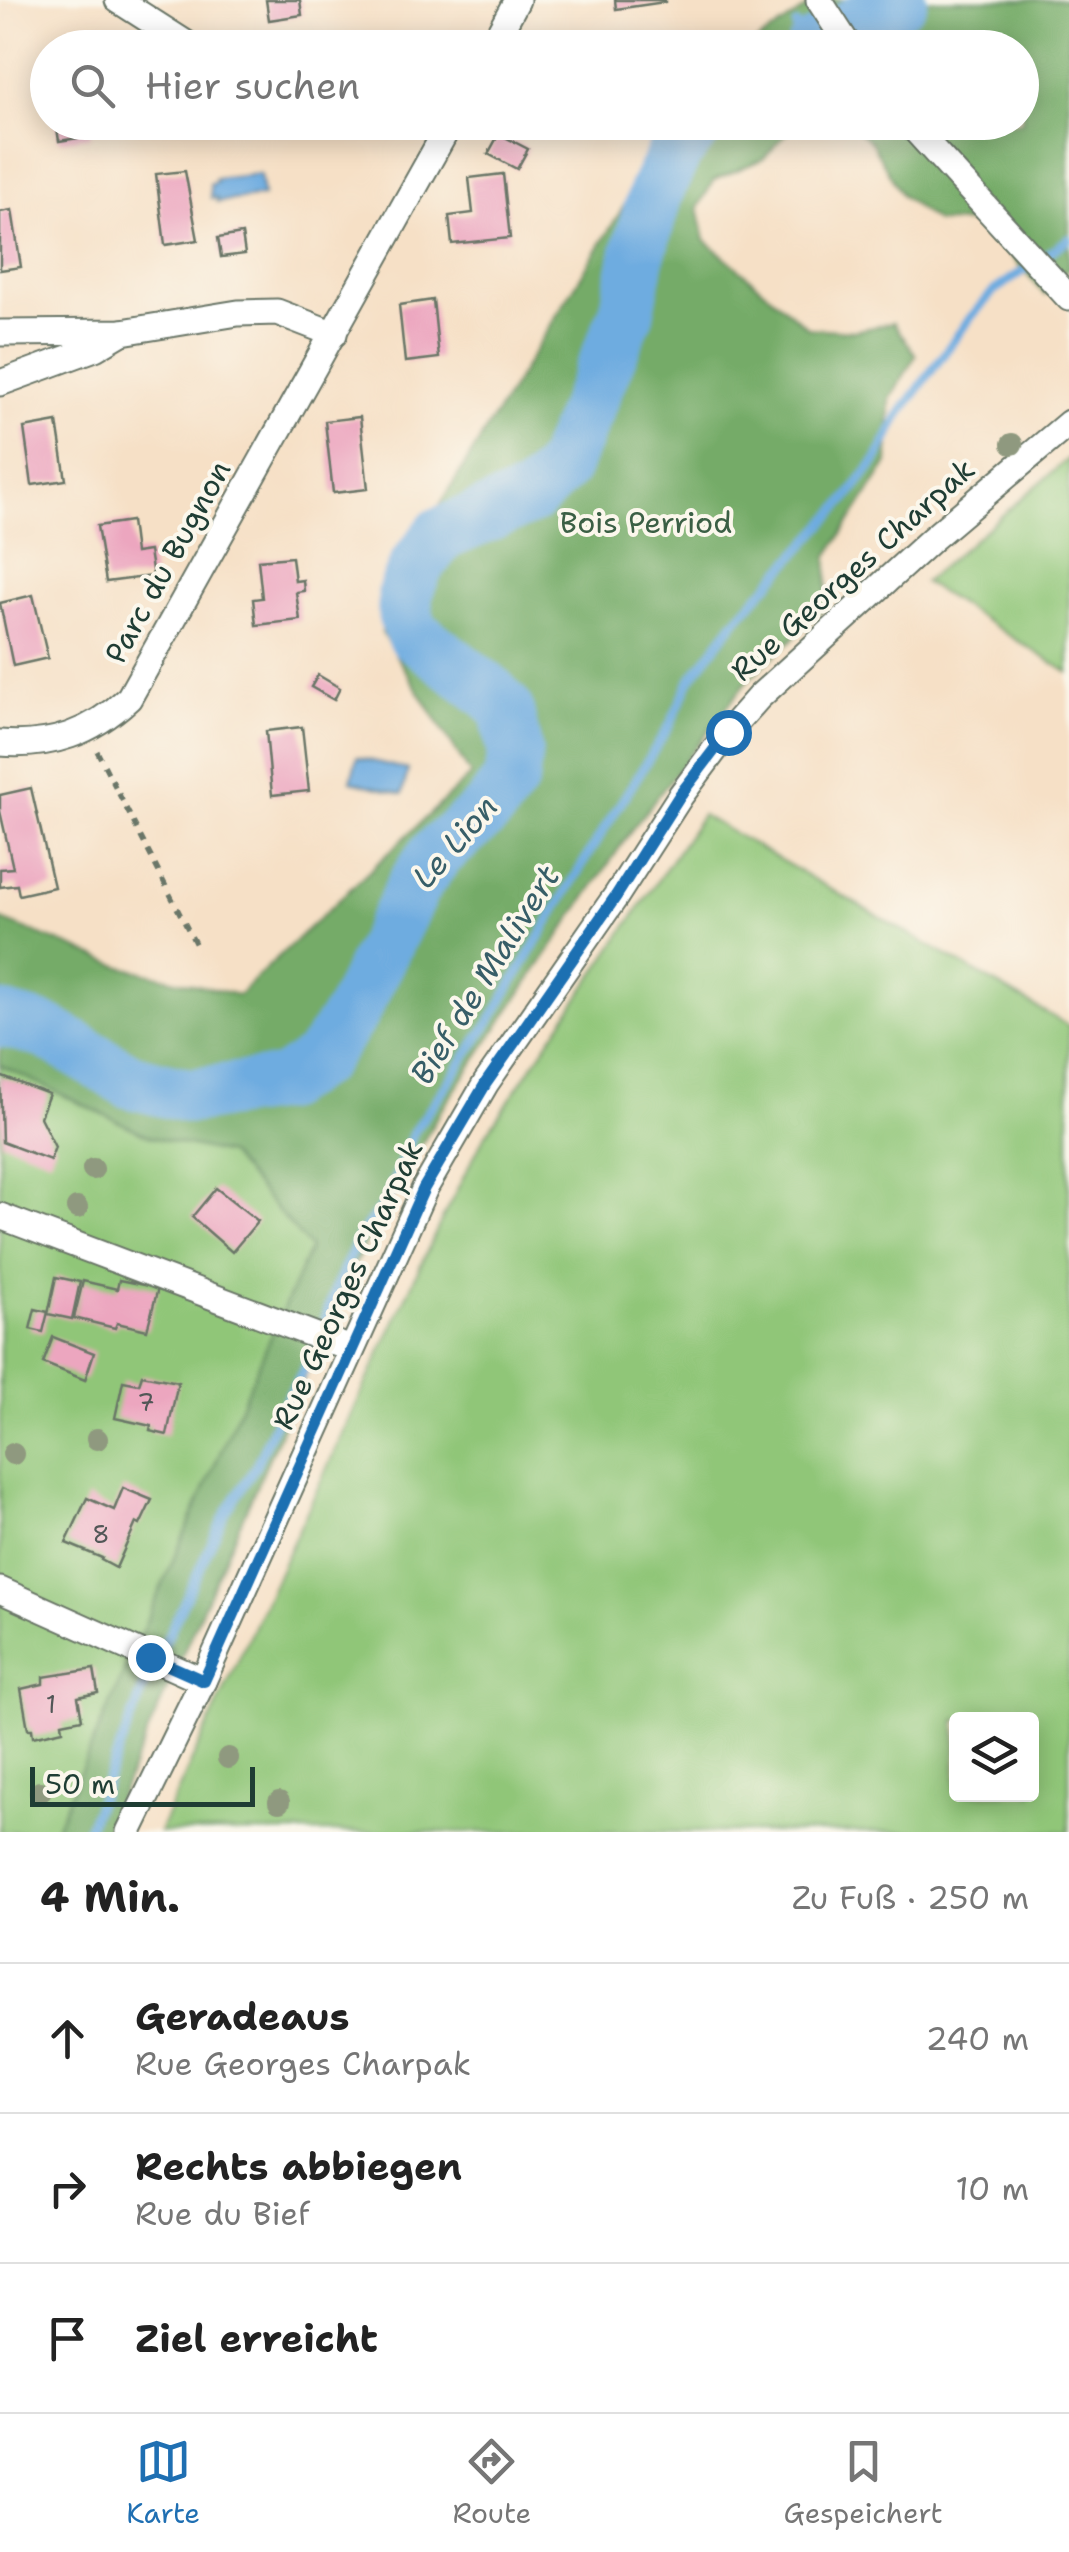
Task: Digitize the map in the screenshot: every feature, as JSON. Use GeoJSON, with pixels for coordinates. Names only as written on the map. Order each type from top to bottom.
{"type":"FeatureCollection","features":[{"type":"Feature","properties":{"kind":"street"},"geometry":{"type":"LineString","coordinates":[[118,0],[165,30]]}},
{"type":"Feature","properties":{"kind":"street"},"geometry":{"type":"LineString","coordinates":[[501,30],[517,0]]}},
{"type":"Feature","properties":{"kind":"street"},"geometry":{"type":"LineString","coordinates":[[820,1],[839,30]]}},
{"type":"Feature","properties":{"kind":"street","name":"Parc du Bugnon"},"geometry":{"type":"LineString","coordinates":[[0,743],[62,740],[107,719],[129,698],[440,140]]}},
{"type":"Feature","properties":{"kind":"street"},"geometry":{"type":"LineString","coordinates":[[924,140],[1069,298]]}},
{"type":"Feature","properties":{"kind":"street"},"geometry":{"type":"LineString","coordinates":[[0,333],[122,332],[238,312],[278,312],[334,334]]}},
{"type":"Feature","properties":{"kind":"street"},"geometry":{"type":"LineString","coordinates":[[0,382],[95,348],[122,332]]}},
{"type":"Feature","properties":{"kind":"street","name":"Rue Georges Charpak"},"geometry":{"type":"LineString","coordinates":[[128,1832],[204,1681],[330,1341],[456,1132],[680,795],[759,696],[1069,423]]}},
{"type":"Feature","properties":{"kind":"street"},"geometry":{"type":"LineString","coordinates":[[0,1216],[330,1341]]}},
{"type":"Feature","properties":{"kind":"street"},"geometry":{"type":"LineString","coordinates":[[0,1590],[204,1681]]}},
{"type":"Feature","properties":{"kind":"path"},"geometry":{"type":"LineString","coordinates":[[86,730],[198,949]]}},
{"type":"Feature","properties":{"kind":"green space"},"geometry":{"type":"Polygon","coordinates":[[[818,0],[1069,0],[1069,267],[1045,295],[983,223],[936,222],[902,196],[869,140],[1039,140],[1039,30],[774,30],[818,0]]]}},
{"type":"Feature","properties":{"kind":"green space","name":"Bois Perriod"},"geometry":{"type":"Polygon","coordinates":[[[665,140],[780,140],[763,159],[714,180],[698,207],[705,240],[808,328],[853,331],[893,323],[916,355],[890,399],[888,463],[828,556],[827,607],[749,679],[633,828],[440,1112],[354,1265],[104,1832],[54,1832],[310,1248],[228,1154],[151,1137],[0,1065],[0,919],[122,967],[238,995],[471,775],[382,633],[389,588],[665,140]]]}},
{"type":"Feature","properties":{"kind":"green space"},"geometry":{"type":"Polygon","coordinates":[[[1069,458],[1069,673],[924,582],[1069,458]]]}},
{"type":"Feature","properties":{"kind":"green space"},"geometry":{"type":"Polygon","coordinates":[[[702,815],[1069,1026],[1069,1832],[159,1832],[440,1223],[483,1139],[702,815]]]}},
{"type":"Feature","properties":{"kind":"green space"},"geometry":{"type":"Polygon","coordinates":[[[0,1065],[151,1137],[228,1154],[310,1248],[54,1832],[0,1832],[0,1065]]]}},
{"type":"Feature","properties":{"kind":"water"},"geometry":{"type":"Polygon","coordinates":[[[260,174],[263,196],[217,202],[217,198],[211,198],[210,184],[216,183],[215,179],[260,174]]]}},
{"type":"Feature","properties":{"kind":"water"},"geometry":{"type":"Polygon","coordinates":[[[357,757],[408,770],[402,794],[351,781],[357,757]]]}},
{"type":"Feature","properties":{"kind":"building"},"geometry":{"type":"Polygon","coordinates":[[[266,0],[300,0],[302,15],[269,20],[266,0]]]}},
{"type":"Feature","properties":{"kind":"building"},"geometry":{"type":"Polygon","coordinates":[[[615,0],[665,0],[665,2],[616,9],[615,0]]]}},
{"type":"Feature","properties":{"kind":"building"},"geometry":{"type":"Polygon","coordinates":[[[496,140],[511,140],[528,149],[517,169],[488,154],[496,140]]]}},
{"type":"Feature","properties":{"kind":"building"},"geometry":{"type":"Polygon","coordinates":[[[185,171],[198,240],[165,245],[156,174],[185,171]]]}},
{"type":"Feature","properties":{"kind":"building"},"geometry":{"type":"Polygon","coordinates":[[[503,174],[510,238],[452,244],[449,216],[473,213],[469,178],[503,174]]]}},
{"type":"Feature","properties":{"kind":"building"},"geometry":{"type":"Polygon","coordinates":[[[12,210],[21,267],[0,270],[0,212],[12,210]]]}},
{"type":"Feature","properties":{"kind":"building"},"geometry":{"type":"Polygon","coordinates":[[[242,234],[245,254],[221,257],[218,238],[242,234]]]}},
{"type":"Feature","properties":{"kind":"building"},"geometry":{"type":"Polygon","coordinates":[[[433,300],[439,358],[405,362],[399,305],[433,300]]]}},
{"type":"Feature","properties":{"kind":"building"},"geometry":{"type":"Polygon","coordinates":[[[360,417],[368,489],[333,493],[325,421],[360,417]]]}},
{"type":"Feature","properties":{"kind":"building"},"geometry":{"type":"Polygon","coordinates":[[[57,422],[66,480],[32,485],[24,428],[57,422]]]}},
{"type":"Feature","properties":{"kind":"building"},"geometry":{"type":"Polygon","coordinates":[[[131,521],[135,553],[149,551],[153,576],[106,582],[97,526],[131,521]]]}},
{"type":"Feature","properties":{"kind":"building"},"geometry":{"type":"Polygon","coordinates":[[[292,557],[295,581],[303,580],[304,591],[296,592],[300,620],[256,625],[253,599],[262,598],[258,560],[292,557]]]}},
{"type":"Feature","properties":{"kind":"building"},"geometry":{"type":"Polygon","coordinates":[[[33,595],[48,658],[13,666],[0,603],[33,595]]]}},
{"type":"Feature","properties":{"kind":"building"},"geometry":{"type":"Polygon","coordinates":[[[318,675],[340,688],[334,700],[311,687],[318,675]]]}},
{"type":"Feature","properties":{"kind":"building"},"geometry":{"type":"Polygon","coordinates":[[[302,727],[309,791],[272,795],[266,731],[302,727]]]}},
{"type":"Feature","properties":{"kind":"building"},"geometry":{"type":"Polygon","coordinates":[[[31,788],[54,887],[19,895],[17,885],[0,887],[0,869],[13,868],[0,795],[31,788]]]}},
{"type":"Feature","properties":{"kind":"building"},"geometry":{"type":"Polygon","coordinates":[[[0,1076],[49,1094],[40,1117],[55,1147],[50,1160],[2,1142],[0,1076]]]}},
{"type":"Feature","properties":{"kind":"building"},"geometry":{"type":"Polygon","coordinates":[[[216,1188],[258,1221],[232,1252],[192,1217],[216,1188]]]}},
{"type":"Feature","properties":{"kind":"building"},"geometry":{"type":"Polygon","coordinates":[[[56,1277],[80,1282],[72,1319],[48,1314],[56,1277]]]}},
{"type":"Feature","properties":{"kind":"building"},"geometry":{"type":"Polygon","coordinates":[[[119,1280],[158,1288],[147,1330],[117,1323],[115,1328],[74,1318],[83,1281],[117,1289],[119,1280]]]}},
{"type":"Feature","properties":{"kind":"building"},"geometry":{"type":"Polygon","coordinates":[[[35,1309],[48,1312],[43,1332],[30,1329],[35,1309]]]}},
{"type":"Feature","properties":{"kind":"building"},"geometry":{"type":"Polygon","coordinates":[[[53,1337],[94,1353],[85,1380],[43,1363],[53,1337]]]}},
{"type":"Feature","properties":{"kind":"building"},"geometry":{"type":"Polygon","coordinates":[[[142,1375],[178,1382],[167,1435],[150,1431],[151,1426],[115,1418],[123,1381],[139,1384],[142,1375]]]}},
{"type":"Feature","properties":{"kind":"building"},"geometry":{"type":"Polygon","coordinates":[[[123,1488],[152,1500],[140,1525],[136,1523],[116,1568],[66,1543],[87,1498],[114,1510],[123,1488]]]}},
{"type":"Feature","properties":{"kind":"building"},"geometry":{"type":"Polygon","coordinates":[[[94,1669],[98,1693],[78,1697],[82,1719],[62,1723],[63,1730],[33,1737],[21,1689],[43,1684],[43,1677],[94,1669]]]}},
{"type":"Feature","properties":{"kind":"waterway","name":"Le Lion"},"geometry":{"type":"LineString","coordinates":[[846,30],[900,0]]}},
{"type":"Feature","properties":{"kind":"waterway"},"geometry":{"type":"LineString","coordinates":[[796,25],[797,30]]}},
{"type":"Feature","properties":{"kind":"waterway","name":"Le Lion"},"geometry":{"type":"LineString","coordinates":[[0,1019],[47,1032],[130,1081],[190,1096],[284,1083],[319,1060],[352,1012],[414,885],[436,854],[488,810],[512,778],[515,751],[506,709],[491,693],[413,634],[405,615],[405,592],[416,566],[441,534],[531,497],[562,467],[627,312],[656,191],[685,140]]}},
{"type":"Feature","properties":{"kind":"waterway","name":"Bief de Malivert"},"geometry":{"type":"LineString","coordinates":[[86,1832],[145,1685],[225,1514],[255,1467],[280,1411],[312,1355],[337,1283],[361,1233],[386,1202],[413,1133],[489,1023],[670,725],[690,680],[737,619],[845,501],[877,459],[900,414],[970,318],[994,291],[1069,239]]}},
{"type":"Feature","properties":{"kind":"route"},"geometry":{"type":"LineString","coordinates":[[150,1657],[204,1681],[424,1188],[486,1083],[616,896],[680,795],[728,732]]}}]}
